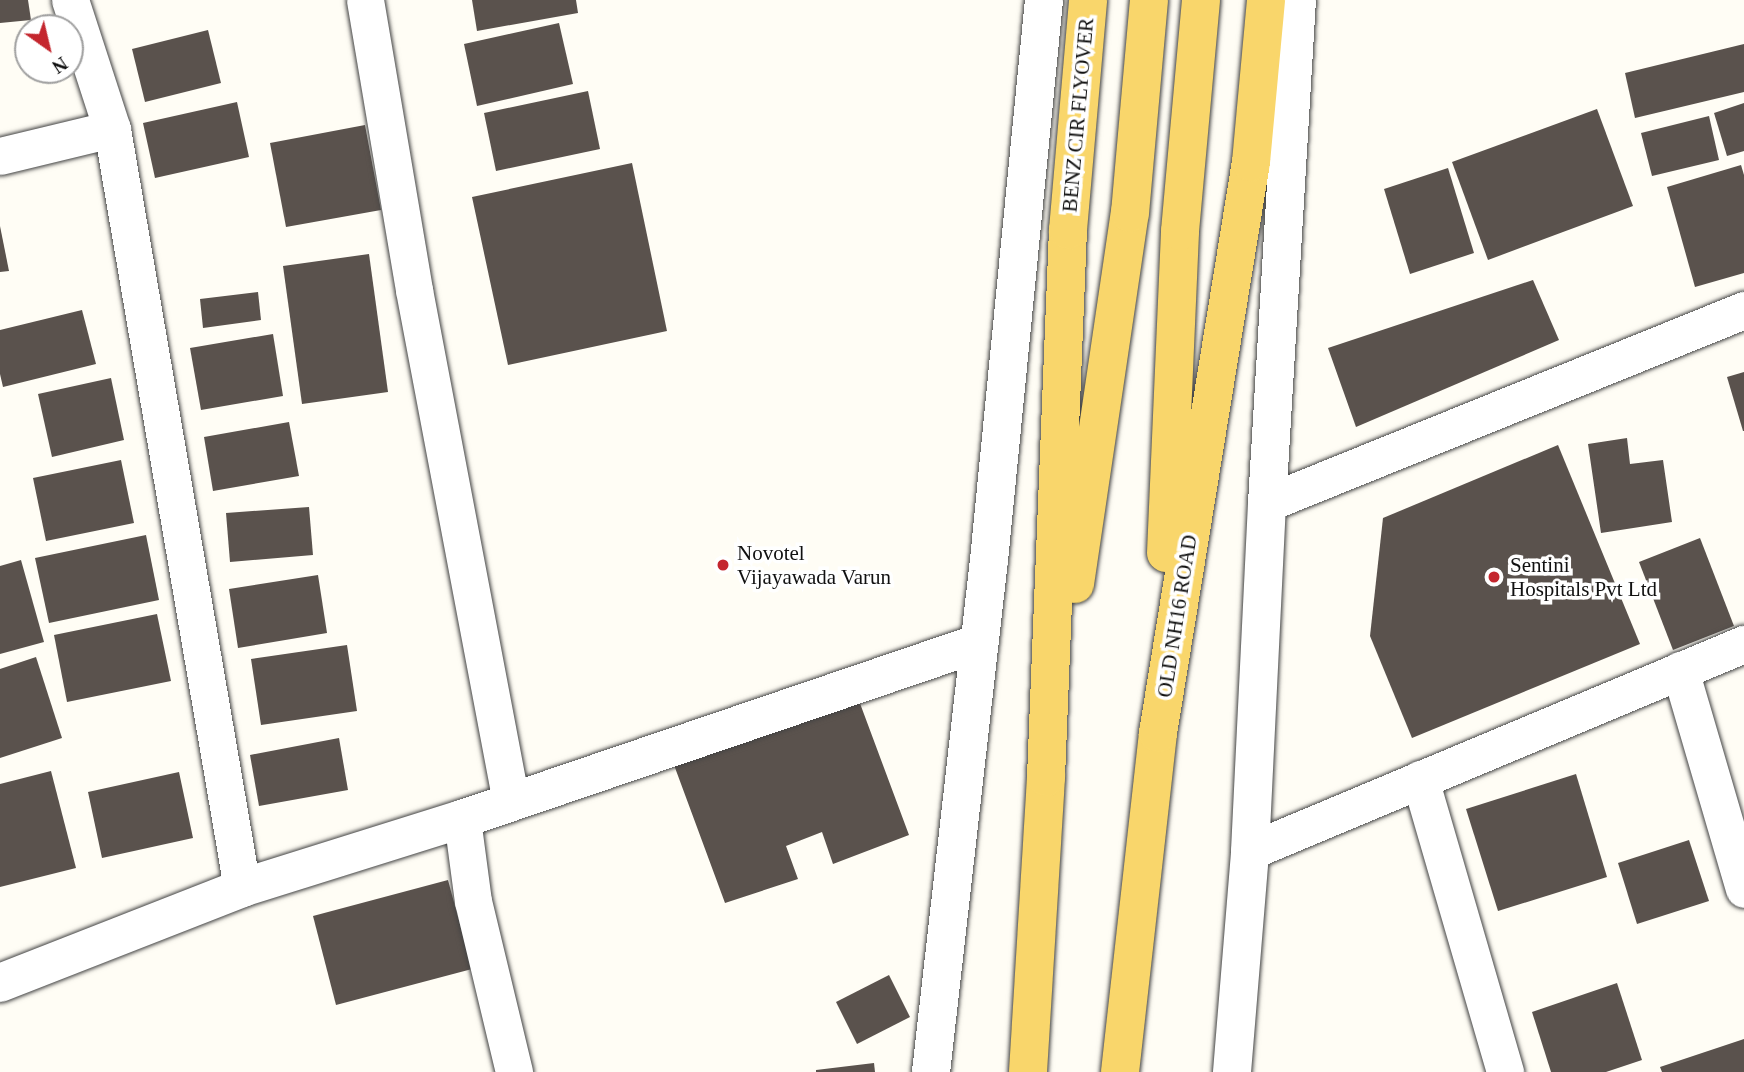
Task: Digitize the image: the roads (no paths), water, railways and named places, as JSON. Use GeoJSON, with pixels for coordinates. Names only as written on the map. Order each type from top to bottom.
{"type":"FeatureCollection","features":[{"type":"Feature","properties":{"kind":"main road","name":"BENZ CIR FLYOVER"},"geometry":{"type":"LineString","coordinates":[[1046,777],[1068,230],[1088,0]]}},
{"type":"Feature","properties":{"kind":"main road"},"geometry":{"type":"LineString","coordinates":[[1028,1072],[1046,777],[1130,213],[1149,0]]}},
{"type":"Feature","properties":{"kind":"main road"},"geometry":{"type":"LineString","coordinates":[[1158,733],[1180,231],[1201,0]]}},
{"type":"Feature","properties":{"kind":"main road","name":"OLD NH16 ROAD"},"geometry":{"type":"LineString","coordinates":[[1120,1072],[1158,733],[1251,162],[1266,0]]}},
{"type":"Feature","properties":{"kind":"street"},"geometry":{"type":"LineString","coordinates":[[70,0],[112,130],[242,888]]}},
{"type":"Feature","properties":{"kind":"street"},"geometry":{"type":"LineString","coordinates":[[365,0],[414,290],[511,802]]}},
{"type":"Feature","properties":{"kind":"street"},"geometry":{"type":"LineString","coordinates":[[931,1072],[979,643],[1044,0]]}},
{"type":"Feature","properties":{"kind":"street"},"geometry":{"type":"LineString","coordinates":[[1232,1072],[1250,850],[1267,503],[1297,0]]}},
{"type":"Feature","properties":{"kind":"street"},"geometry":{"type":"LineString","coordinates":[[0,156],[112,130]]}},
{"type":"Feature","properties":{"kind":"street"},"geometry":{"type":"LineString","coordinates":[[1267,503],[1744,310]]}},
{"type":"Feature","properties":{"kind":"street"},"geometry":{"type":"LineString","coordinates":[[0,983],[242,888],[462,819],[979,643]]}},
{"type":"Feature","properties":{"kind":"street"},"geometry":{"type":"LineString","coordinates":[[1250,850],[1744,644]]}},
{"type":"Feature","properties":{"kind":"street"},"geometry":{"type":"LineString","coordinates":[[1680,670],[1744,889]]}},
{"type":"Feature","properties":{"kind":"street"},"geometry":{"type":"LineString","coordinates":[[1420,779],[1505,1072]]}},
{"type":"Feature","properties":{"kind":"street"},"geometry":{"type":"LineString","coordinates":[[462,819],[473,901],[514,1072]]}},
{"type":"Feature","properties":{"kind":"place","name":"Novotel Vijayawada Varun"},"geometry":{"type":"Point","coordinates":[723,565]}},
{"type":"Feature","properties":{"kind":"place","name":"Sentini Hospitals Pvt Ltd"},"geometry":{"type":"Point","coordinates":[1494,577]}}]}
